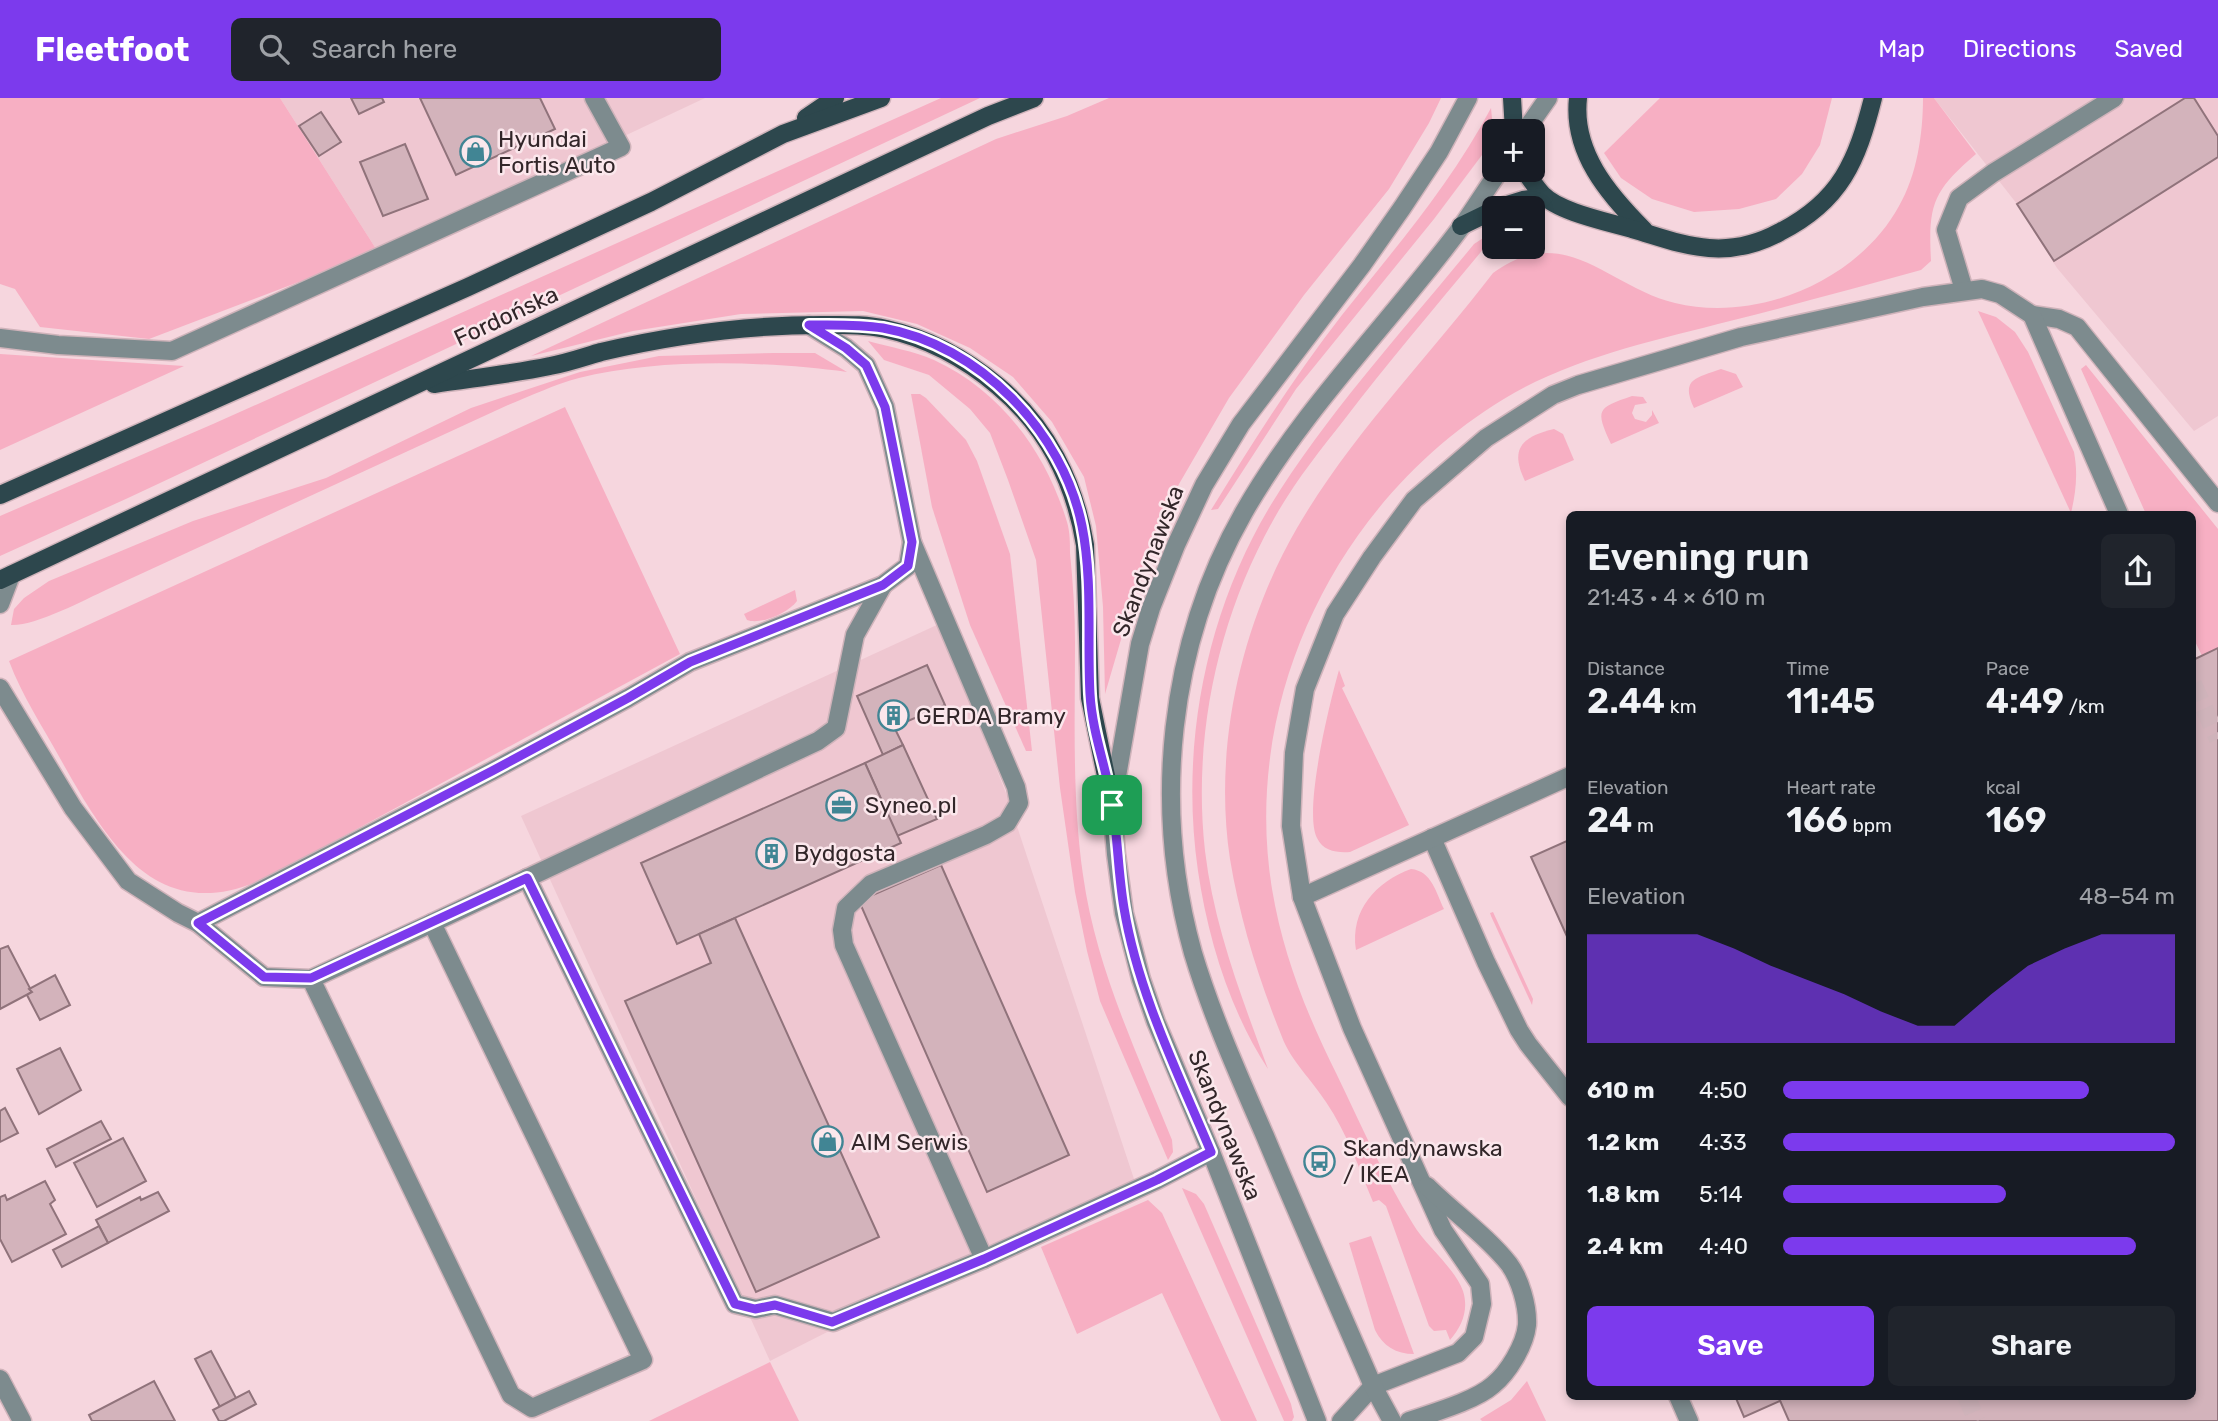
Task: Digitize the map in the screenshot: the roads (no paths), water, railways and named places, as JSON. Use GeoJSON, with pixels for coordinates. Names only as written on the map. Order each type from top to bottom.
{"type":"FeatureCollection","features":[{"type":"Feature","properties":{"kind":"main road"},"geometry":{"type":"LineString","coordinates":[[783,134],[835,98]]}},
{"type":"Feature","properties":{"kind":"main road","name":"Fordońska"},"geometry":{"type":"LineString","coordinates":[[0,495],[481,282],[651,202],[783,134],[881,98]]}},
{"type":"Feature","properties":{"kind":"main road","name":"Fordońska"},"geometry":{"type":"LineString","coordinates":[[5,578],[975,122],[1034,98]]}},
{"type":"Feature","properties":{"kind":"main road"},"geometry":{"type":"LineString","coordinates":[[1512,98],[1513,119]]}},
{"type":"Feature","properties":{"kind":"main road"},"geometry":{"type":"LineString","coordinates":[[1577,98],[1578,129],[1584,149],[1614,201],[1646,233]]}},
{"type":"Feature","properties":{"kind":"main road"},"geometry":{"type":"LineString","coordinates":[[1545,198],[1578,214],[1688,246],[1711,249],[1739,247],[1770,238],[1795,225],[1832,195],[1854,159],[1873,98]]}},
{"type":"Feature","properties":{"kind":"main road"},"geometry":{"type":"LineString","coordinates":[[1461,226],[1482,216]]}},
{"type":"Feature","properties":{"kind":"main road"},"geometry":{"type":"LineString","coordinates":[[413,387],[551,366],[602,352],[696,335],[751,328],[809,325],[885,328],[944,350],[971,365],[1006,393],[1045,437],[1059,461],[1082,523],[1086,558],[1090,698],[1112,805]]}},
{"type":"Feature","properties":{"kind":"street"},"geometry":{"type":"LineString","coordinates":[[0,338],[58,345],[172,351],[621,147],[594,98]]}},
{"type":"Feature","properties":{"kind":"street","name":"Skandynawska"},"geometry":{"type":"LineString","coordinates":[[1317,1421],[1211,1152],[1156,1022],[1141,978],[1124,913],[1112,805],[1140,644],[1176,545],[1204,485],[1241,424],[1402,208],[1439,152],[1468,98]]}},
{"type":"Feature","properties":{"kind":"street"},"geometry":{"type":"LineString","coordinates":[[1533,119],[1548,98]]}},
{"type":"Feature","properties":{"kind":"street"},"geometry":{"type":"LineString","coordinates":[[1964,290],[1946,230],[1959,198],[1984,179],[2114,98]]}},
{"type":"Feature","properties":{"kind":"street","name":"Skandynawska"},"geometry":{"type":"LineString","coordinates":[[1392,1421],[1373,1386],[1215,1020],[1194,954],[1178,887],[1170,822],[1170,762],[1188,647],[1212,579],[1244,512],[1319,401],[1461,226],[1492,182]]}},
{"type":"Feature","properties":{"kind":"street"},"geometry":{"type":"LineString","coordinates":[[1341,1421],[1373,1386],[1458,1353],[1474,1337],[1482,1304],[1480,1284],[1443,1230],[1352,1028],[1302,897],[1291,826],[1294,753],[1306,689],[1335,614],[1414,500],[1486,438],[1553,395],[1578,385],[1741,337],[1964,290],[1982,289],[2000,294],[2032,315],[2059,319],[2077,327],[2218,503]]}},
{"type":"Feature","properties":{"kind":"street"},"geometry":{"type":"LineString","coordinates":[[2032,315],[2118,511]]}},
{"type":"Feature","properties":{"kind":"street"},"geometry":{"type":"LineString","coordinates":[[809,325],[846,348],[866,365],[885,407],[912,542],[1016,787],[1019,803],[1007,823],[986,835],[872,884],[846,908],[842,930],[844,945],[984,1259]]}},
{"type":"Feature","properties":{"kind":"street"},"geometry":{"type":"LineString","coordinates":[[198,923],[503,765],[690,662],[883,585],[908,566],[912,542]]}},
{"type":"Feature","properties":{"kind":"street"},"geometry":{"type":"LineString","coordinates":[[0,604],[5,578]]}},
{"type":"Feature","properties":{"kind":"street"},"geometry":{"type":"LineString","coordinates":[[0,688],[73,808],[128,881],[198,923],[264,977],[311,978],[818,741],[836,728],[855,635],[883,585]]}},
{"type":"Feature","properties":{"kind":"street"},"geometry":{"type":"LineString","coordinates":[[1302,897],[1566,778]]}},
{"type":"Feature","properties":{"kind":"street"},"geometry":{"type":"LineString","coordinates":[[1432,838],[1519,1031],[1566,1092]]}},
{"type":"Feature","properties":{"kind":"street"},"geometry":{"type":"LineString","coordinates":[[527,878],[735,1304],[755,1309],[775,1305],[832,1322],[984,1259],[1157,1180],[1211,1152]]}},
{"type":"Feature","properties":{"kind":"street"},"geometry":{"type":"LineString","coordinates":[[311,978],[511,1395],[532,1408],[643,1360],[432,923]]}},
{"type":"Feature","properties":{"kind":"street"},"geometry":{"type":"LineString","coordinates":[[1409,1421],[1492,1387],[1512,1362],[1527,1327],[1526,1308],[1511,1267],[1489,1241],[1420,1180]]}},
{"type":"Feature","properties":{"kind":"street"},"geometry":{"type":"LineString","coordinates":[[0,1379],[22,1421]]}},
{"type":"Feature","properties":{"kind":"street"},"geometry":{"type":"LineString","coordinates":[[1680,1400],[1689,1421]]}},
{"type":"Feature","properties":{"kind":"tunnel"},"geometry":{"type":"LineString","coordinates":[[2196,691],[2218,739]]}},
{"type":"Feature","properties":{"kind":"tunnel"},"geometry":{"type":"LineString","coordinates":[[1968,1400],[1977,1421]]}},
{"type":"Feature","properties":{"kind":"place","name":"Hyundai Fortis Auto"},"geometry":{"type":"Point","coordinates":[475,152]}},
{"type":"Feature","properties":{"kind":"place","name":"GERDA Bramy"},"geometry":{"type":"Point","coordinates":[893,716]}},
{"type":"Feature","properties":{"kind":"place","name":"Syneo.pl"},"geometry":{"type":"Point","coordinates":[842,805]}},
{"type":"Feature","properties":{"kind":"place","name":"Bydgosta"},"geometry":{"type":"Point","coordinates":[771,853]}},
{"type":"Feature","properties":{"kind":"place","name":"AIM Serwis"},"geometry":{"type":"Point","coordinates":[828,1142]}},
{"type":"Feature","properties":{"kind":"place","name":"Skandynawska / IKEA"},"geometry":{"type":"Point","coordinates":[1320,1161]}}]}
